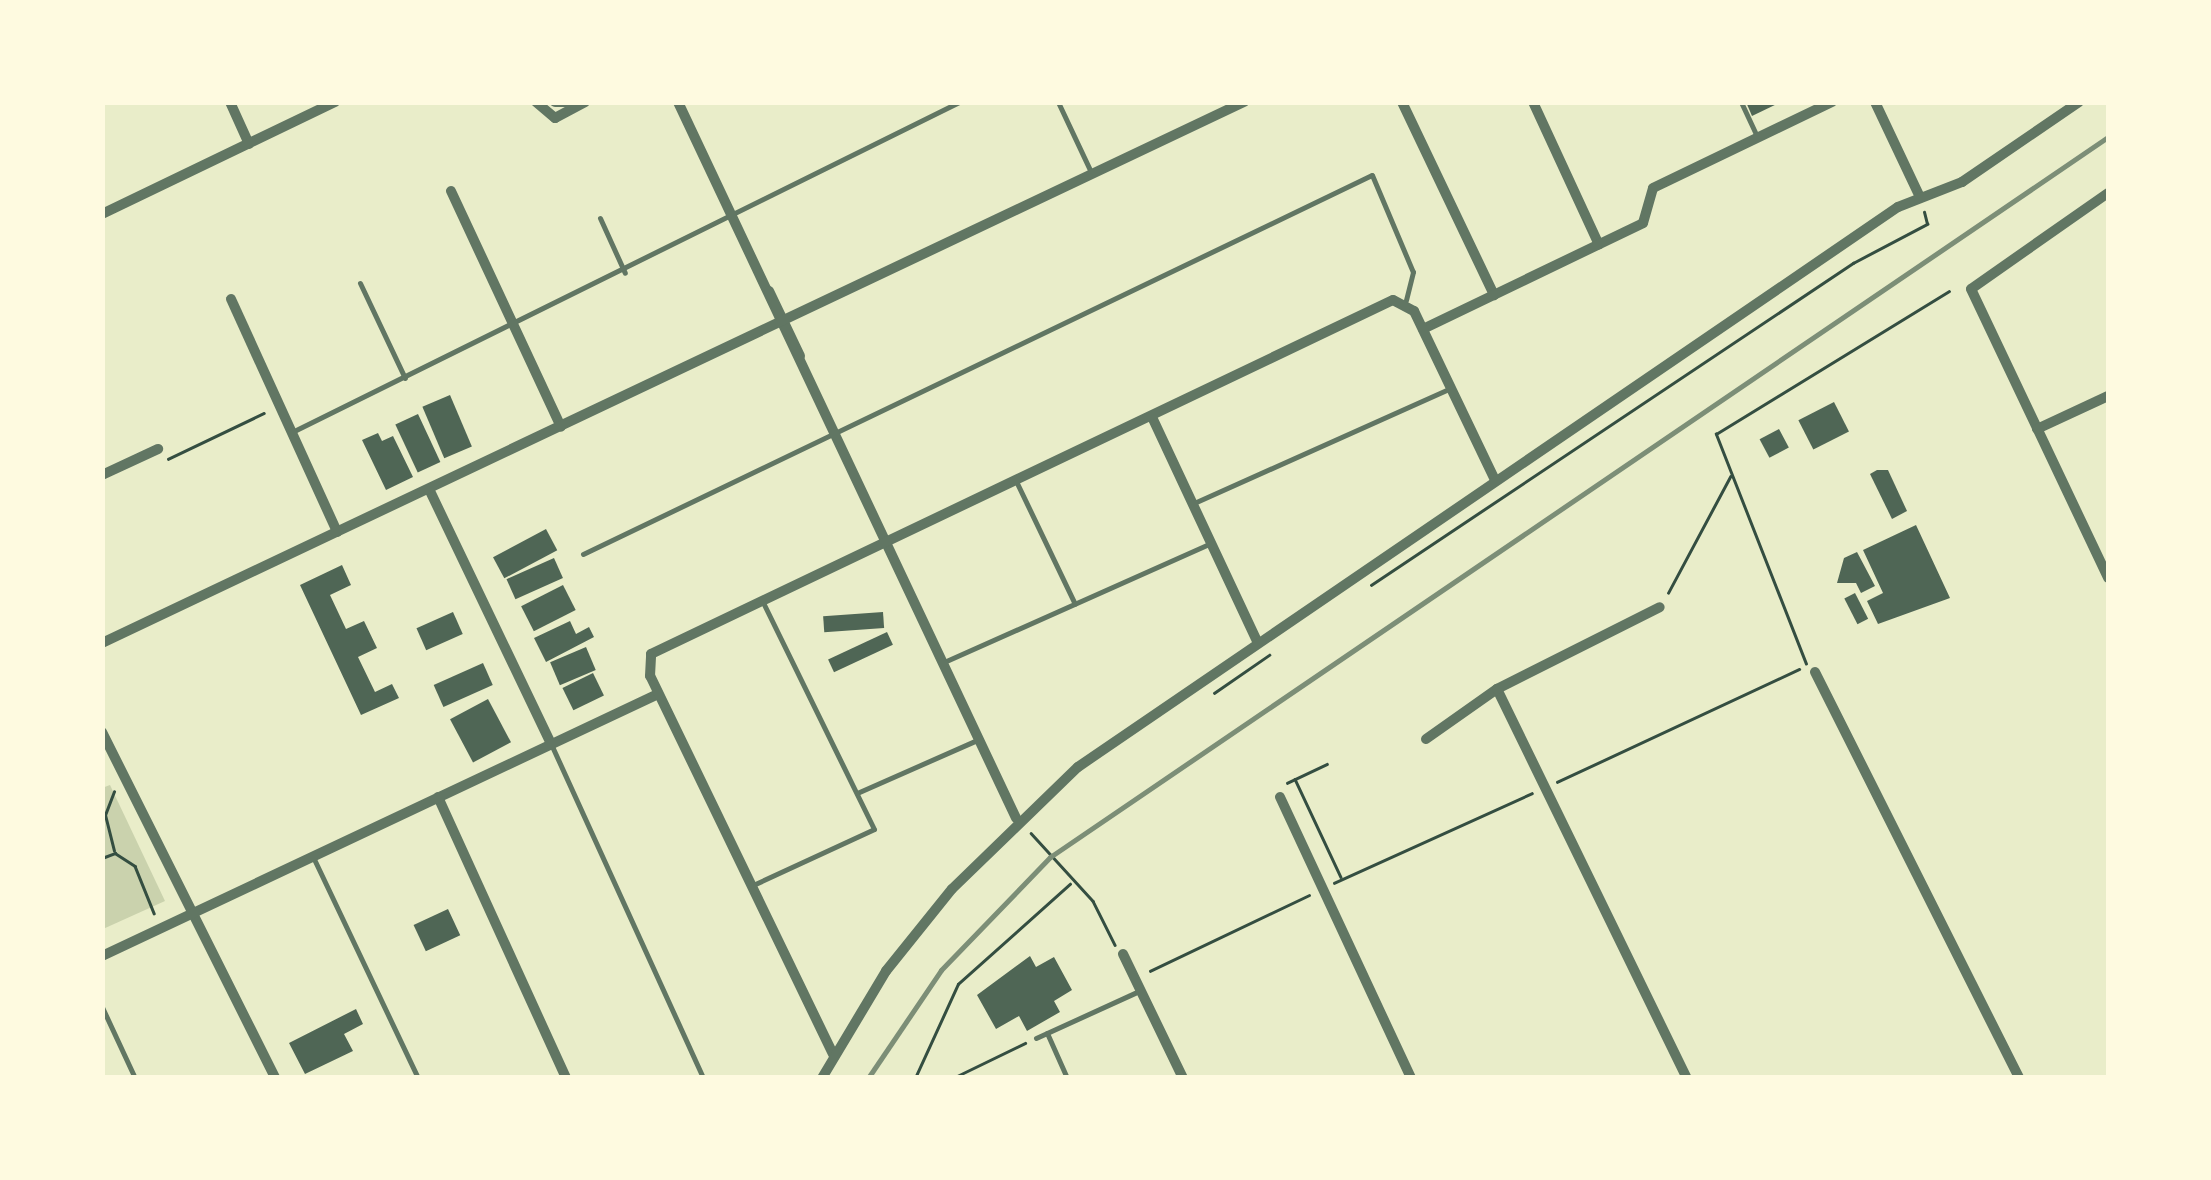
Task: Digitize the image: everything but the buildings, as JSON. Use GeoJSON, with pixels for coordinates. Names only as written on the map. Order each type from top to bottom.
{"type":"FeatureCollection","features":[{"type":"Feature","properties":{"kind":"street"},"geometry":{"type":"LineString","coordinates":[[230,102],[249,144]]}},
{"type":"Feature","properties":{"kind":"street"},"geometry":{"type":"LineString","coordinates":[[102,214],[336,102]]}},
{"type":"Feature","properties":{"kind":"street"},"geometry":{"type":"LineString","coordinates":[[536,102],[555,118],[585,102]]}},
{"type":"Feature","properties":{"kind":"street"},"geometry":{"type":"LineString","coordinates":[[555,102],[568,102]]}},
{"type":"Feature","properties":{"kind":"street"},"geometry":{"type":"LineString","coordinates":[[102,643],[1244,102]]}},
{"type":"Feature","properties":{"kind":"street"},"geometry":{"type":"LineString","coordinates":[[1402,102],[1494,296]]}},
{"type":"Feature","properties":{"kind":"street"},"geometry":{"type":"LineString","coordinates":[[1533,102],[1600,245]]}},
{"type":"Feature","properties":{"kind":"street"},"geometry":{"type":"LineString","coordinates":[[1423,329],[1643,222],[1653,188],[1832,102]]}},
{"type":"Feature","properties":{"kind":"street"},"geometry":{"type":"LineString","coordinates":[[1874,102],[1920,196]]}},
{"type":"Feature","properties":{"kind":"street"},"geometry":{"type":"LineString","coordinates":[[822,1078],[886,971],[1016,818],[1257,641],[1495,480],[1920,196],[1962,182],[2079,102]]}},
{"type":"Feature","properties":{"kind":"street"},"geometry":{"type":"LineString","coordinates":[[679,103],[1016,818]]}},
{"type":"Feature","properties":{"kind":"street"},"geometry":{"type":"LineString","coordinates":[[451,190],[561,427]]}},
{"type":"Feature","properties":{"kind":"street"},"geometry":{"type":"LineString","coordinates":[[2108,193],[1971,289],[1972,302],[2108,578]]}},
{"type":"Feature","properties":{"kind":"street"},"geometry":{"type":"LineString","coordinates":[[231,299],[337,532]]}},
{"type":"Feature","properties":{"kind":"street"},"geometry":{"type":"LineString","coordinates":[[833,1054],[658,694],[652,654],[1406,300],[1495,480]]}},
{"type":"Feature","properties":{"kind":"street"},"geometry":{"type":"LineString","coordinates":[[2037,429],[2108,396]]}},
{"type":"Feature","properties":{"kind":"street"},"geometry":{"type":"LineString","coordinates":[[1152,417],[1257,641]]}},
{"type":"Feature","properties":{"kind":"street"},"geometry":{"type":"LineString","coordinates":[[102,475],[158,449]]}},
{"type":"Feature","properties":{"kind":"street"},"geometry":{"type":"LineString","coordinates":[[429,489],[551,744]]}},
{"type":"Feature","properties":{"kind":"street"},"geometry":{"type":"LineString","coordinates":[[1426,739],[1497,688],[1660,607]]}},
{"type":"Feature","properties":{"kind":"street"},"geometry":{"type":"LineString","coordinates":[[1815,672],[2019,1078]]}},
{"type":"Feature","properties":{"kind":"street"},"geometry":{"type":"LineString","coordinates":[[1497,688],[1688,1078]]}},
{"type":"Feature","properties":{"kind":"street"},"geometry":{"type":"LineString","coordinates":[[102,956],[658,694]]}},
{"type":"Feature","properties":{"kind":"street"},"geometry":{"type":"LineString","coordinates":[[102,732],[276,1078]]}},
{"type":"Feature","properties":{"kind":"street"},"geometry":{"type":"LineString","coordinates":[[1280,792],[1410,1078]]}},
{"type":"Feature","properties":{"kind":"street"},"geometry":{"type":"LineString","coordinates":[[438,797],[566,1078]]}},
{"type":"Feature","properties":{"kind":"street"},"geometry":{"type":"LineString","coordinates":[[1119,951],[1184,1078]]}},
{"type":"Feature","properties":{"kind":"lane"},"geometry":{"type":"LineString","coordinates":[[292,432],[625,273],[959,102]]}},
{"type":"Feature","properties":{"kind":"lane"},"geometry":{"type":"LineString","coordinates":[[1058,102],[1092,175]]}},
{"type":"Feature","properties":{"kind":"lane"},"geometry":{"type":"LineString","coordinates":[[1741,102],[1758,138]]}},
{"type":"Feature","properties":{"kind":"lane"},"geometry":{"type":"LineString","coordinates":[[583,554],[1372,175],[1414,272],[1406,300]]}},
{"type":"Feature","properties":{"kind":"lane"},"geometry":{"type":"LineString","coordinates":[[600,218],[625,273]]}},
{"type":"Feature","properties":{"kind":"lane"},"geometry":{"type":"LineString","coordinates":[[360,283],[404,378]]}},
{"type":"Feature","properties":{"kind":"lane"},"geometry":{"type":"LineString","coordinates":[[1192,504],[1450,388]]}},
{"type":"Feature","properties":{"kind":"lane"},"geometry":{"type":"LineString","coordinates":[[1016,481],[1074,604]]}},
{"type":"Feature","properties":{"kind":"lane"},"geometry":{"type":"LineString","coordinates":[[941,664],[1209,544]]}},
{"type":"Feature","properties":{"kind":"lane"},"geometry":{"type":"LineString","coordinates":[[750,886],[874,829],[762,600]]}},
{"type":"Feature","properties":{"kind":"lane"},"geometry":{"type":"LineString","coordinates":[[857,793],[977,740]]}},
{"type":"Feature","properties":{"kind":"lane"},"geometry":{"type":"LineString","coordinates":[[551,744],[703,1078]]}},
{"type":"Feature","properties":{"kind":"lane"},"geometry":{"type":"LineString","coordinates":[[313,856],[418,1078]]}},
{"type":"Feature","properties":{"kind":"lane"},"geometry":{"type":"LineString","coordinates":[[1036,1038],[1141,990]]}},
{"type":"Feature","properties":{"kind":"lane"},"geometry":{"type":"LineString","coordinates":[[102,1007],[136,1078]]}},
{"type":"Feature","properties":{"kind":"lane"},"geometry":{"type":"LineString","coordinates":[[1047,1033],[1068,1078]]}},
{"type":"Feature","properties":{"kind":"path"},"geometry":{"type":"LineString","coordinates":[[1356,594],[1427,556],[1853,263],[1927,224],[1920,196]]}},
{"type":"Feature","properties":{"kind":"path"},"geometry":{"type":"LineString","coordinates":[[1136,978],[1342,879],[1808,669],[1716,434],[1950,291]]}},
{"type":"Feature","properties":{"kind":"path"},"geometry":{"type":"LineString","coordinates":[[167,459],[264,413]]}},
{"type":"Feature","properties":{"kind":"path"},"geometry":{"type":"LineString","coordinates":[[1660,607],[1730,475]]}},
{"type":"Feature","properties":{"kind":"path"},"geometry":{"type":"LineString","coordinates":[[1198,703],[1283,645]]}},
{"type":"Feature","properties":{"kind":"path"},"geometry":{"type":"LineString","coordinates":[[1280,792],[1295,779],[1327,764]]}},
{"type":"Feature","properties":{"kind":"path"},"geometry":{"type":"LineString","coordinates":[[1295,779],[1342,879]]}},
{"type":"Feature","properties":{"kind":"path"},"geometry":{"type":"LineString","coordinates":[[117,787],[105,816],[114,854],[134,866],[154,912]]}},
{"type":"Feature","properties":{"kind":"path"},"geometry":{"type":"LineString","coordinates":[[1031,832],[1071,884],[1093,901],[1119,951]]}},
{"type":"Feature","properties":{"kind":"path"},"geometry":{"type":"LineString","coordinates":[[102,858],[114,854]]}},
{"type":"Feature","properties":{"kind":"path"},"geometry":{"type":"LineString","coordinates":[[917,1076],[958,984],[1071,884]]}},
{"type":"Feature","properties":{"kind":"path"},"geometry":{"type":"LineString","coordinates":[[953,1078],[1036,1038]]}},
{"type":"Feature","properties":{"kind":"green space"},"geometry":{"type":"Polygon","coordinates":[[[110,785],[165,901],[103,929],[102,788],[110,785]]]}},
{"type":"Feature","properties":{"kind":"railway"},"geometry":{"type":"LineString","coordinates":[[868,1078],[941,970],[1050,857],[2108,137]]}}]}
